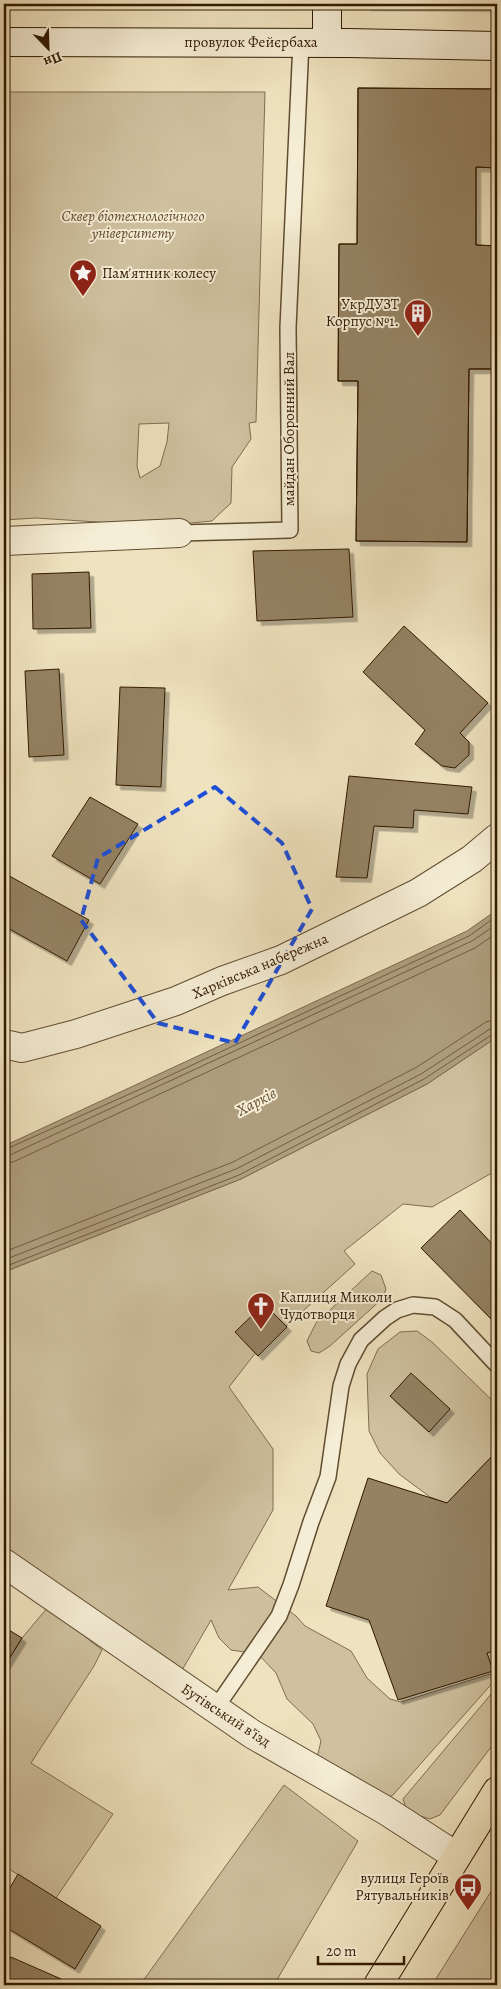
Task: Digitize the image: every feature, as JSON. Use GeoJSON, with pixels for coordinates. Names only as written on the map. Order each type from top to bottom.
{"type":"FeatureCollection","features":[{"type":"Feature","properties":{"kind":"main road"},"geometry":{"type":"LineString","coordinates":[[378,1985],[497,1791]]}},
{"type":"Feature","properties":{"kind":"street","name":"майдан Оборонний Вал"},"geometry":{"type":"LineString","coordinates":[[314,42],[327,4]]}},
{"type":"Feature","properties":{"kind":"street","name":"провулок Фейєрбаха"},"geometry":{"type":"LineString","coordinates":[[4,42],[314,42],[497,46]]}},
{"type":"Feature","properties":{"kind":"street","name":"майдан Оборонний Вал"},"geometry":{"type":"LineString","coordinates":[[4,541],[179,533]]}},
{"type":"Feature","properties":{"kind":"street","name":"Харківська набережна"},"geometry":{"type":"LineString","coordinates":[[4,1044],[22,1048],[76,1034],[176,1001],[222,981],[281,960],[418,893],[472,859],[497,838]]}},
{"type":"Feature","properties":{"kind":"street","name":"Бутівський в’їзд"},"geometry":{"type":"LineString","coordinates":[[4,1563],[252,1734],[385,1810],[456,1856]]}},
{"type":"Feature","properties":{"kind":"lane","name":"майдан Оборонний Вал"},"geometry":{"type":"LineString","coordinates":[[179,533],[290,530],[288,328],[314,42]]}},
{"type":"Feature","properties":{"kind":"lane"},"geometry":{"type":"LineString","coordinates":[[215,1709],[279,1616],[291,1585],[310,1522],[328,1477],[342,1386],[348,1364],[361,1340],[385,1318],[397,1310],[413,1305],[435,1307],[455,1320],[497,1365]]}},
{"type":"Feature","properties":{"kind":"highlighted area"},"geometry":{"type":"Polygon","coordinates":[[[215,787],[282,843],[312,909],[235,1043],[158,1023],[81,920],[98,858],[215,787]]]}},
{"type":"Feature","properties":{"kind":"green space","name":"Сквер біотехнологічного університету"},"geometry":{"type":"Polygon","coordinates":[[[4,92],[265,92],[256,422],[249,423],[251,439],[232,467],[231,503],[212,521],[191,523],[113,523],[36,518],[4,520],[4,92]],[[169,423],[139,424],[137,466],[140,478],[160,466],[167,442],[169,423]]]}},
{"type":"Feature","properties":{"kind":"green space"},"geometry":{"type":"Polygon","coordinates":[[[497,1037],[497,1170],[432,1207],[403,1204],[344,1251],[355,1264],[253,1356],[229,1387],[273,1449],[273,1510],[228,1590],[258,1587],[296,1616],[305,1626],[351,1651],[367,1678],[390,1699],[401,1702],[493,1673],[496,1679],[393,1795],[380,1802],[316,1762],[321,1741],[313,1724],[287,1699],[276,1673],[258,1654],[231,1650],[219,1638],[211,1620],[181,1672],[4,1546],[4,1272],[241,1179],[427,1084],[497,1037]]]}},
{"type":"Feature","properties":{"kind":"green space"},"geometry":{"type":"Polygon","coordinates":[[[372,1271],[381,1275],[386,1289],[382,1299],[330,1346],[319,1353],[311,1351],[307,1341],[316,1323],[372,1271]]]}},
{"type":"Feature","properties":{"kind":"green space"},"geometry":{"type":"Polygon","coordinates":[[[417,1331],[432,1342],[497,1405],[497,1451],[447,1503],[430,1497],[399,1474],[380,1453],[369,1431],[367,1374],[378,1349],[400,1332],[417,1331]]]}},
{"type":"Feature","properties":{"kind":"green space"},"geometry":{"type":"Polygon","coordinates":[[[48,1607],[102,1650],[94,1666],[31,1763],[113,1814],[56,1898],[4,1866],[4,1667],[22,1638],[48,1607]]]}},
{"type":"Feature","properties":{"kind":"green space"},"geometry":{"type":"Polygon","coordinates":[[[497,1687],[497,1739],[440,1815],[430,1819],[417,1815],[406,1808],[403,1799],[497,1687]]]}},
{"type":"Feature","properties":{"kind":"green space"},"geometry":{"type":"Polygon","coordinates":[[[284,1785],[358,1841],[274,1985],[140,1985],[284,1785]]]}},
{"type":"Feature","properties":{"kind":"green space"},"geometry":{"type":"Polygon","coordinates":[[[497,1882],[497,1985],[432,1985],[497,1882]]]}},
{"type":"Feature","properties":{"kind":"water","name":"Харків"},"geometry":{"type":"Polygon","coordinates":[[[497,910],[497,1037],[427,1084],[241,1179],[4,1272],[4,1146],[467,931],[497,910]]]}},
{"type":"Feature","properties":{"kind":"building"},"geometry":{"type":"Polygon","coordinates":[[[366,4],[497,4],[497,7],[366,6],[366,4]]]}},
{"type":"Feature","properties":{"kind":"building","name":"УкрДУЗТ Корпус №1."},"geometry":{"type":"Polygon","coordinates":[[[358,88],[497,89],[497,168],[476,167],[476,245],[497,246],[497,369],[469,369],[467,542],[356,541],[358,381],[338,381],[339,244],[357,244],[358,88]]]}},
{"type":"Feature","properties":{"kind":"building","name":"УкрДУЗТ Корпус №1."},"geometry":{"type":"Polygon","coordinates":[[[358,88],[497,89],[497,168],[476,167],[476,245],[497,246],[497,369],[469,369],[467,542],[356,541],[358,381],[338,381],[339,244],[357,244],[358,88]]]}},
{"type":"Feature","properties":{"kind":"building"},"geometry":{"type":"Polygon","coordinates":[[[349,549],[353,617],[257,621],[253,551],[349,549]]]}},
{"type":"Feature","properties":{"kind":"building"},"geometry":{"type":"Polygon","coordinates":[[[89,572],[91,628],[33,629],[32,574],[89,572]]]}},
{"type":"Feature","properties":{"kind":"building"},"geometry":{"type":"Polygon","coordinates":[[[404,626],[488,703],[460,733],[469,742],[469,755],[455,768],[442,766],[415,744],[425,730],[363,672],[404,626]]]}},
{"type":"Feature","properties":{"kind":"building"},"geometry":{"type":"Polygon","coordinates":[[[59,669],[64,755],[29,757],[25,671],[59,669]]]}},
{"type":"Feature","properties":{"kind":"building"},"geometry":{"type":"Polygon","coordinates":[[[120,687],[165,688],[161,787],[116,785],[120,687]]]}},
{"type":"Feature","properties":{"kind":"building"},"geometry":{"type":"Polygon","coordinates":[[[349,776],[472,787],[468,814],[414,810],[413,828],[374,826],[367,878],[336,877],[349,776]]]}},
{"type":"Feature","properties":{"kind":"building"},"geometry":{"type":"Polygon","coordinates":[[[90,797],[138,824],[100,884],[52,856],[90,797]]]}},
{"type":"Feature","properties":{"kind":"building"},"geometry":{"type":"Polygon","coordinates":[[[4,873],[89,920],[67,961],[4,926],[4,873]]]}},
{"type":"Feature","properties":{"kind":"building"},"geometry":{"type":"Polygon","coordinates":[[[460,1210],[497,1249],[497,1325],[421,1248],[460,1210]]]}},
{"type":"Feature","properties":{"kind":"building","name":"Каплиця Миколи Чудотворця"},"geometry":{"type":"Polygon","coordinates":[[[264,1304],[287,1327],[258,1356],[235,1332],[264,1304]]]}},
{"type":"Feature","properties":{"kind":"building"},"geometry":{"type":"Polygon","coordinates":[[[411,1373],[450,1409],[429,1432],[390,1396],[411,1373]]]}},
{"type":"Feature","properties":{"kind":"building"},"geometry":{"type":"Polygon","coordinates":[[[497,1451],[497,1650],[487,1653],[493,1671],[398,1700],[369,1620],[326,1606],[368,1478],[447,1503],[497,1451]]]}},
{"type":"Feature","properties":{"kind":"building"},"geometry":{"type":"Polygon","coordinates":[[[4,1627],[22,1638],[4,1667],[4,1627]]]}},
{"type":"Feature","properties":{"kind":"building"},"geometry":{"type":"Polygon","coordinates":[[[18,1874],[101,1926],[75,1969],[4,1926],[4,1898],[18,1874]]]}},
{"type":"Feature","properties":{"kind":"building"},"geometry":{"type":"Polygon","coordinates":[[[11,1957],[68,1982],[67,1985],[4,1985],[4,1972],[11,1957]]]}},
{"type":"Feature","properties":{"kind":"place","name":"Пам'ятник колесу"},"geometry":{"type":"Point","coordinates":[83,297]}},
{"type":"Feature","properties":{"kind":"place","name":"УкрДУЗТ Корпус №1."},"geometry":{"type":"Point","coordinates":[418,337]}},
{"type":"Feature","properties":{"kind":"place","name":"Каплиця Миколи Чудотворця"},"geometry":{"type":"Point","coordinates":[261,1330]}},
{"type":"Feature","properties":{"kind":"place","name":"вулиця Героїв Рятувальників"},"geometry":{"type":"Point","coordinates":[468,1911]}}]}
